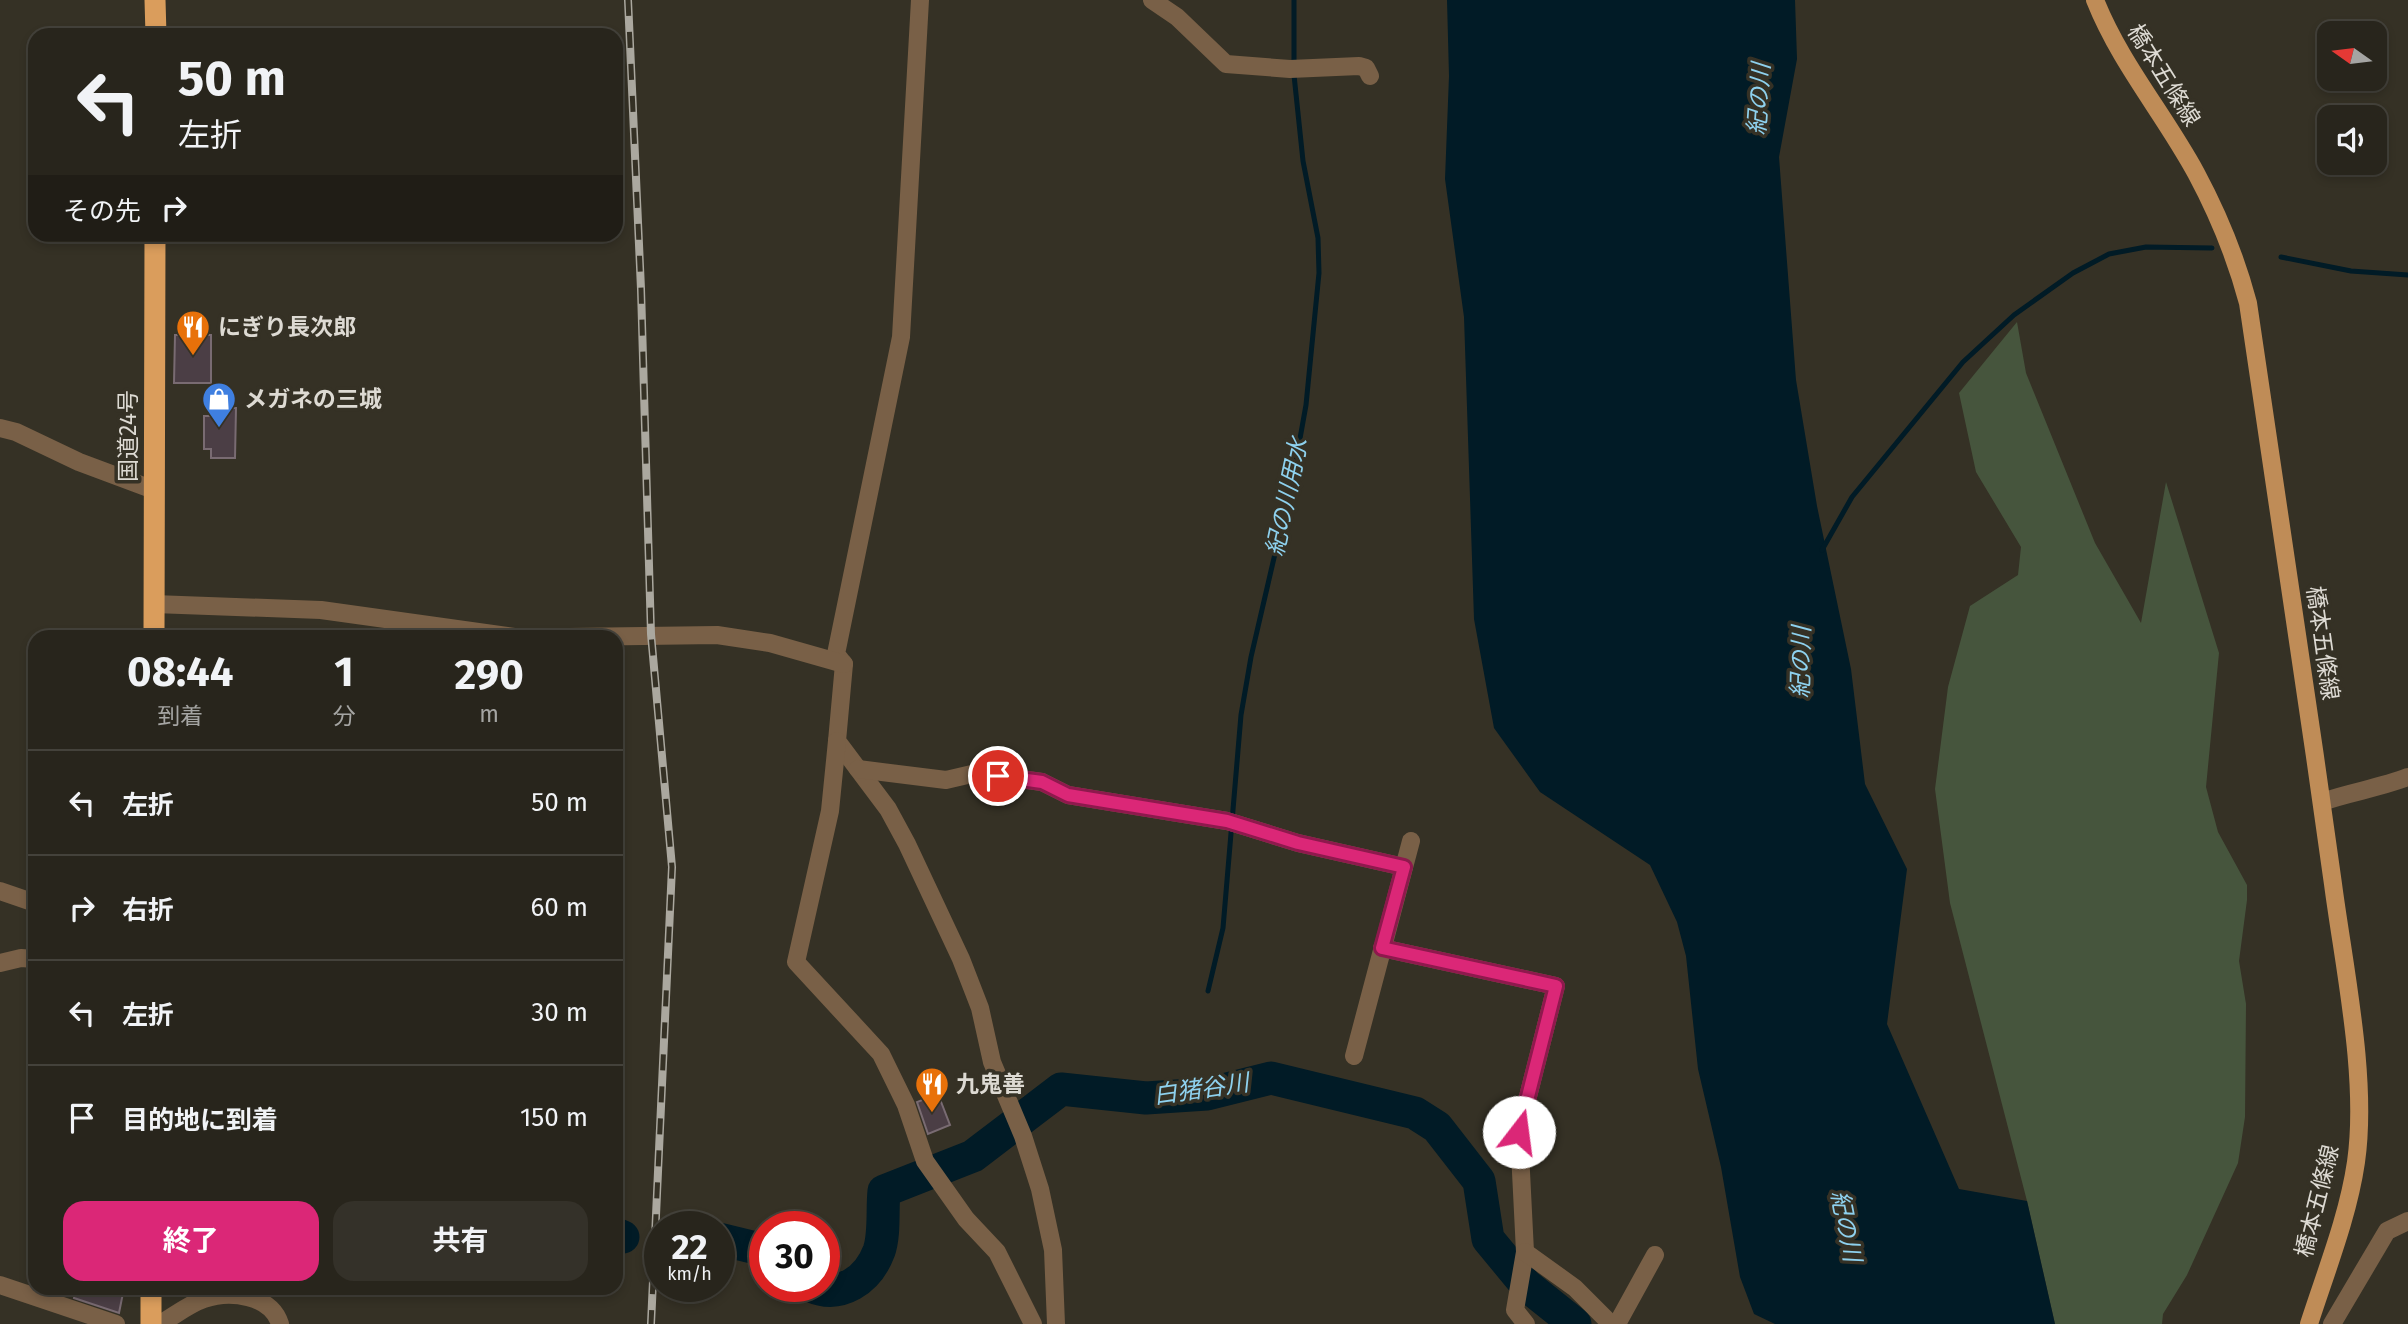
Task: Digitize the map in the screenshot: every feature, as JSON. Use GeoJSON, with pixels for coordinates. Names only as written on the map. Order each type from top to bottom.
{"type":"FeatureCollection","features":[{"type":"Feature","properties":{"kind":"highway"},"geometry":{"type":"LineString","coordinates":[[155,0],[156,28]]}},
{"type":"Feature","properties":{"kind":"highway","name":"国道24号"},"geometry":{"type":"LineString","coordinates":[[154,630],[155,242]]}},
{"type":"Feature","properties":{"kind":"highway"},"geometry":{"type":"LineString","coordinates":[[151,1295],[151,1324]]}},
{"type":"Feature","properties":{"kind":"main road","name":"橋本五條線"},"geometry":{"type":"LineString","coordinates":[[2095,0],[2109,34],[2196,173],[2237,262],[2248,303],[2322,802],[2356,1056],[2360,1110],[2356,1162],[2339,1231],[2309,1324]]}},
{"type":"Feature","properties":{"kind":"street"},"geometry":{"type":"LineString","coordinates":[[920,0],[901,337],[836,654],[844,664],[830,811],[796,962],[881,1054],[906,1105],[933,1174],[966,1219],[997,1252],[1032,1324]]}},
{"type":"Feature","properties":{"kind":"street"},"geometry":{"type":"LineString","coordinates":[[1152,0],[1177,16],[1226,64],[1294,69],[1359,66],[1366,68],[1370,76]]}},
{"type":"Feature","properties":{"kind":"street"},"geometry":{"type":"LineString","coordinates":[[0,428],[16,432],[79,462],[154,490]]}},
{"type":"Feature","properties":{"kind":"street"},"geometry":{"type":"LineString","coordinates":[[154,604],[321,610],[464,630]]}},
{"type":"Feature","properties":{"kind":"street"},"geometry":{"type":"LineString","coordinates":[[623,636],[717,635],[770,643],[844,664]]}},
{"type":"Feature","properties":{"kind":"street"},"geometry":{"type":"LineString","coordinates":[[837,741],[888,809],[961,959],[979,1008],[992,1062],[1040,1189],[1053,1250],[1056,1324]]}},
{"type":"Feature","properties":{"kind":"street"},"geometry":{"type":"LineString","coordinates":[[858,769],[946,780],[976,773],[1042,782],[1068,795],[1233,823],[1298,843],[1404,867]]}},
{"type":"Feature","properties":{"kind":"street"},"geometry":{"type":"LineString","coordinates":[[2322,802],[2355,791],[2382,787],[2408,776]]}},
{"type":"Feature","properties":{"kind":"street"},"geometry":{"type":"LineString","coordinates":[[1353,1056],[1411,841]]}},
{"type":"Feature","properties":{"kind":"street"},"geometry":{"type":"LineString","coordinates":[[0,891],[28,901]]}},
{"type":"Feature","properties":{"kind":"street"},"geometry":{"type":"LineString","coordinates":[[1382,948],[1556,986],[1519,1132],[1525,1252],[1515,1310],[1526,1324]]}},
{"type":"Feature","properties":{"kind":"street"},"geometry":{"type":"LineString","coordinates":[[0,963],[28,958]]}},
{"type":"Feature","properties":{"kind":"street"},"geometry":{"type":"LineString","coordinates":[[2332,1324],[2387,1231],[2408,1221]]}},
{"type":"Feature","properties":{"kind":"street"},"geometry":{"type":"LineString","coordinates":[[1525,1252],[1575,1287],[1614,1324],[1655,1255]]}},
{"type":"Feature","properties":{"kind":"street"},"geometry":{"type":"LineString","coordinates":[[0,1285],[28,1294]]}},
{"type":"Feature","properties":{"kind":"street"},"geometry":{"type":"LineString","coordinates":[[30,1295],[116,1324]]}},
{"type":"Feature","properties":{"kind":"street"},"geometry":{"type":"LineString","coordinates":[[160,1324],[204,1299],[227,1295],[261,1300],[270,1307],[280,1324]]}},
{"type":"Feature","properties":{"kind":"green space"},"geometry":{"type":"Polygon","coordinates":[[[2017,322],[2026,373],[2095,543],[2141,623],[2166,482],[2219,653],[2206,787],[2218,832],[2247,885],[2239,961],[2246,1004],[2245,1117],[2238,1163],[2187,1275],[2163,1314],[2162,1324],[2055,1324],[2027,1201],[1950,903],[1935,789],[1948,687],[1970,606],[2018,575],[2021,547],[1976,472],[1959,393],[2017,322]]]}},
{"type":"Feature","properties":{"kind":"water","name":"紀の川"},"geometry":{"type":"Polygon","coordinates":[[[1447,0],[1795,0],[1797,59],[1779,157],[1796,380],[1817,506],[1851,669],[1865,784],[1907,869],[1887,1024],[1959,1189],[2027,1201],[2055,1324],[1775,1324],[1754,1314],[1740,1277],[1721,1167],[1698,1069],[1686,956],[1677,922],[1650,865],[1540,792],[1494,728],[1474,619],[1464,317],[1445,179],[1449,76],[1447,0]]]}},
{"type":"Feature","properties":{"kind":"building"},"geometry":{"type":"Polygon","coordinates":[[[175,335],[211,335],[211,383],[174,383],[175,335]]]}},
{"type":"Feature","properties":{"kind":"building"},"geometry":{"type":"Polygon","coordinates":[[[212,408],[236,408],[235,458],[211,458],[211,449],[204,449],[204,416],[212,416],[212,408]]]}},
{"type":"Feature","properties":{"kind":"building","name":"九鬼善"},"geometry":{"type":"Polygon","coordinates":[[[938,1094],[950,1125],[928,1134],[917,1102],[938,1094]]]}},
{"type":"Feature","properties":{"kind":"building"},"geometry":{"type":"Polygon","coordinates":[[[75,1295],[123,1295],[119,1313],[74,1298],[75,1295]]]}},
{"type":"Feature","properties":{"kind":"waterway","name":"紀の川用水"},"geometry":{"type":"LineString","coordinates":[[1208,991],[1223,928],[1241,715],[1251,657],[1294,472],[1306,405],[1319,273],[1318,238],[1303,161],[1294,75],[1294,0]]}},
{"type":"Feature","properties":{"kind":"waterway"},"geometry":{"type":"LineString","coordinates":[[1822,550],[1852,497],[1963,362],[2014,315],[2073,273],[2109,254],[2146,247],[2212,248]]}},
{"type":"Feature","properties":{"kind":"waterway"},"geometry":{"type":"LineString","coordinates":[[2281,257],[2351,271],[2408,275]]}},
{"type":"Feature","properties":{"kind":"waterway","name":"白猪谷川"},"geometry":{"type":"LineString","coordinates":[[840,1289],[861,1278],[879,1251],[883,1229],[884,1191],[973,1156],[1061,1089],[1146,1098],[1207,1094],[1271,1078],[1415,1113],[1437,1127],[1479,1181],[1488,1239],[1526,1285],[1575,1324]]}},
{"type":"Feature","properties":{"kind":"waterway","name":"白猪谷川"},"geometry":{"type":"LineString","coordinates":[[735,1243],[749,1246]]}},
{"type":"Feature","properties":{"kind":"railway"},"geometry":{"type":"LineString","coordinates":[[628,0],[641,289],[651,634],[672,867],[651,1324]]}},
{"type":"Feature","properties":{"kind":"place","name":"にぎり長次郎"},"geometry":{"type":"Point","coordinates":[193,357]}},
{"type":"Feature","properties":{"kind":"place","name":"メガネの三城"},"geometry":{"type":"Point","coordinates":[219,429]}},
{"type":"Feature","properties":{"kind":"place","name":"九鬼善"},"geometry":{"type":"Point","coordinates":[932,1114]}},
{"type":"Feature","properties":{"kind":"route"},"geometry":{"type":"LineString","coordinates":[[998,776],[1042,782],[1068,795],[1227,821],[1298,843],[1404,867],[1382,948],[1556,986],[1519,1132]]}}]}
